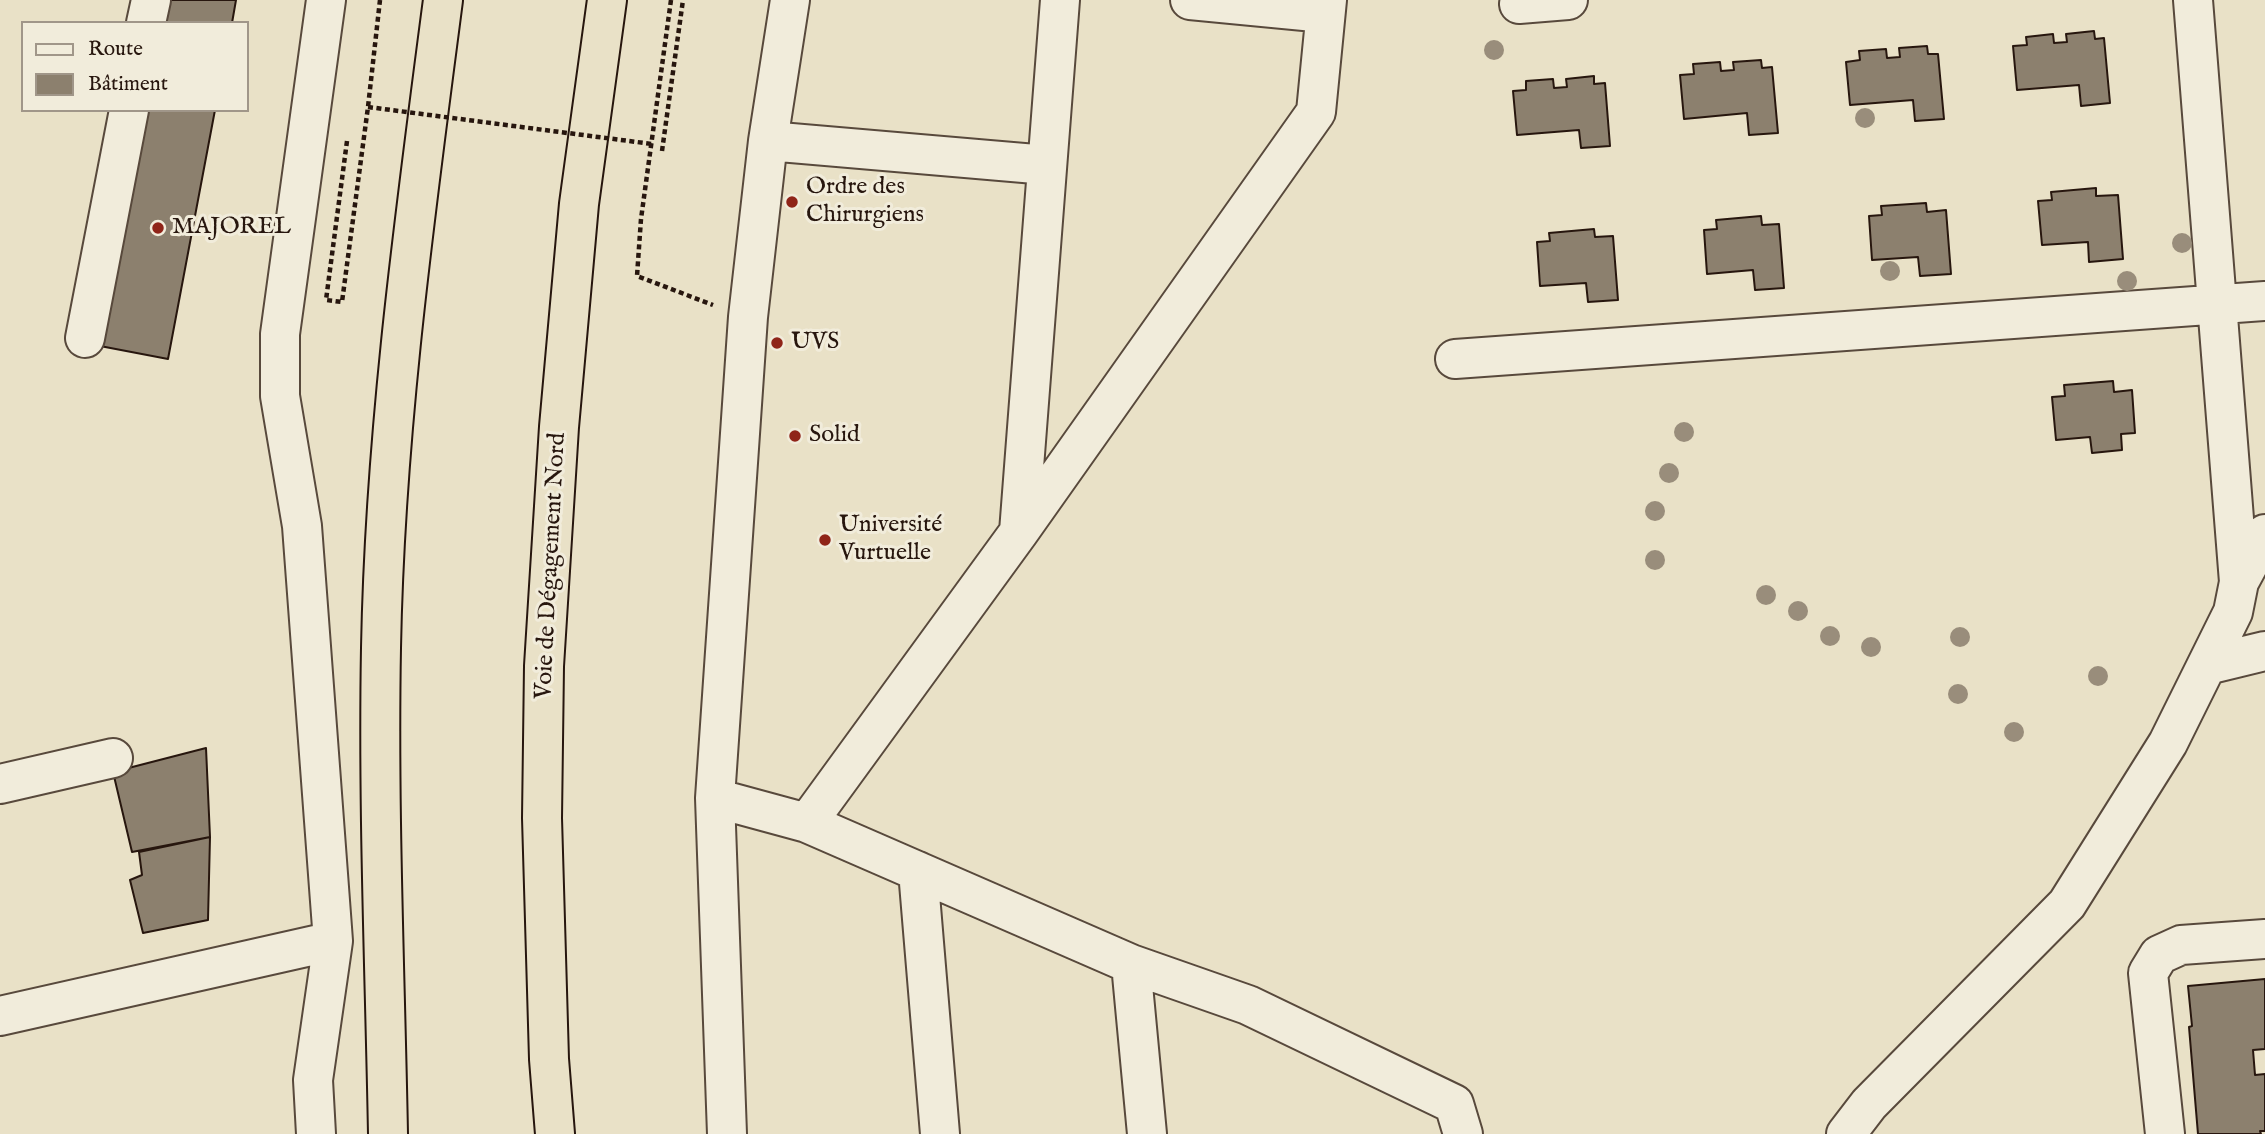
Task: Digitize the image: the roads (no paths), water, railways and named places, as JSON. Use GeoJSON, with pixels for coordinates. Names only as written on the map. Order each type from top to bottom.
{"type":"FeatureCollection","features":[{"type":"Feature","properties":{"kind":"highway"},"geometry":{"type":"LineString","coordinates":[[388,1134],[381,810],[382,620],[402,318],[443,0]]}},
{"type":"Feature","properties":{"kind":"highway","name":"Voie de Dégagement Nord"},"geometry":{"type":"LineString","coordinates":[[555,1134],[549,1059],[542,818],[544,666],[559,427],[579,204],[607,0]]}},
{"type":"Feature","properties":{"kind":"street"},"geometry":{"type":"LineString","coordinates":[[146,21],[151,0]]}},
{"type":"Feature","properties":{"kind":"street"},"geometry":{"type":"LineString","coordinates":[[316,1134],[313,1080],[334,941],[302,526],[280,396],[280,334],[326,0]]}},
{"type":"Feature","properties":{"kind":"street"},"geometry":{"type":"LineString","coordinates":[[727,1134],[715,798],[748,317],[768,141],[790,0]]}},
{"type":"Feature","properties":{"kind":"street"},"geometry":{"type":"LineString","coordinates":[[1019,532],[1060,0]]}},
{"type":"Feature","properties":{"kind":"street"},"geometry":{"type":"LineString","coordinates":[[807,823],[1019,532],[1316,112],[1326,7],[1190,0]]}},
{"type":"Feature","properties":{"kind":"street"},"geometry":{"type":"LineString","coordinates":[[1519,4],[1568,0]]}},
{"type":"Feature","properties":{"kind":"street"},"geometry":{"type":"LineString","coordinates":[[2193,0],[2236,597],[2256,631],[2265,635]]}},
{"type":"Feature","properties":{"kind":"street"},"geometry":{"type":"LineString","coordinates":[[85,338],[129,112]]}},
{"type":"Feature","properties":{"kind":"street"},"geometry":{"type":"LineString","coordinates":[[768,141],[1047,165]]}},
{"type":"Feature","properties":{"kind":"street"},"geometry":{"type":"LineString","coordinates":[[1455,359],[2265,301]]}},
{"type":"Feature","properties":{"kind":"street"},"geometry":{"type":"LineString","coordinates":[[1846,1134],[1869,1104],[2067,904],[2168,743],[2207,665],[2265,534]]}},
{"type":"Feature","properties":{"kind":"street"},"geometry":{"type":"LineString","coordinates":[[2207,665],[2265,651]]}},
{"type":"Feature","properties":{"kind":"street"},"geometry":{"type":"LineString","coordinates":[[0,784],[113,758]]}},
{"type":"Feature","properties":{"kind":"street"},"geometry":{"type":"LineString","coordinates":[[715,798],[807,823],[1131,964],[1248,1005],[1454,1104],[1463,1134]]}},
{"type":"Feature","properties":{"kind":"street"},"geometry":{"type":"LineString","coordinates":[[918,871],[940,1134]]}},
{"type":"Feature","properties":{"kind":"street"},"geometry":{"type":"LineString","coordinates":[[2165,1134],[2148,973],[2159,955],[2180,944],[2265,939]]}},
{"type":"Feature","properties":{"kind":"street"},"geometry":{"type":"LineString","coordinates":[[0,1016],[334,941]]}},
{"type":"Feature","properties":{"kind":"street"},"geometry":{"type":"LineString","coordinates":[[1131,964],[1147,1134]]}},
{"type":"Feature","properties":{"kind":"place","name":"Ordre des Chirurgiens"},"geometry":{"type":"Point","coordinates":[792,202]}},
{"type":"Feature","properties":{"kind":"place","name":"MAJOREL"},"geometry":{"type":"Point","coordinates":[158,228]}},
{"type":"Feature","properties":{"kind":"place","name":"UVS"},"geometry":{"type":"Point","coordinates":[777,343]}},
{"type":"Feature","properties":{"kind":"place","name":"Solid"},"geometry":{"type":"Point","coordinates":[795,436]}},
{"type":"Feature","properties":{"kind":"place","name":"Université Vurtuelle"},"geometry":{"type":"Point","coordinates":[825,540]}}]}
